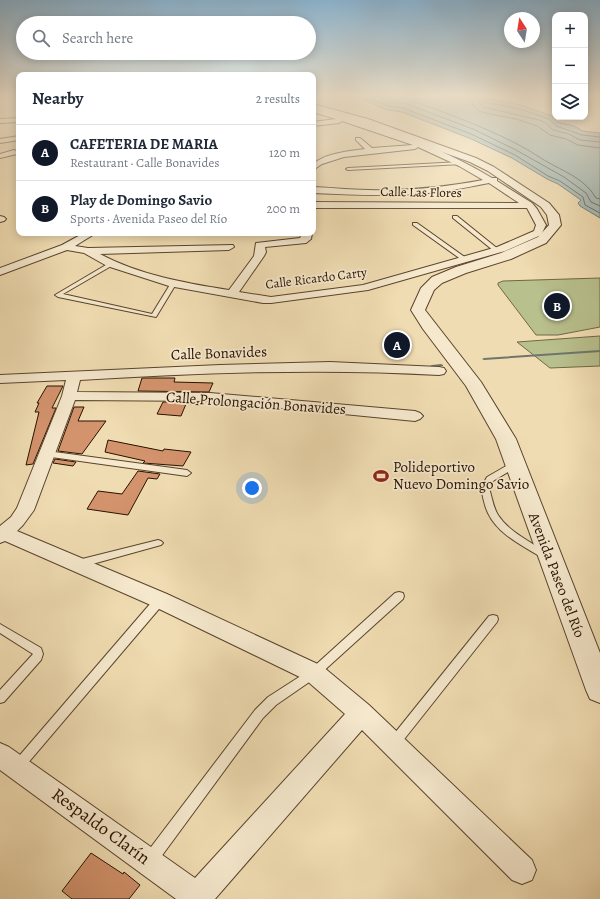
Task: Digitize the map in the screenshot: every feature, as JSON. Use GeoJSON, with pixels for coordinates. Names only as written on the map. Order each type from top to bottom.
{"type":"FeatureCollection","features":[{"type":"Feature","properties":{"kind":"street"},"geometry":{"type":"LineString","coordinates":[[0,141],[16,138]]}},
{"type":"Feature","properties":{"kind":"street","name":"Avenida Paseo del Río"},"geometry":{"type":"LineString","coordinates":[[395,138],[461,163],[498,180],[545,205],[553,215],[555,225],[542,240],[506,256],[461,270],[436,280],[428,288],[418,310],[427,326],[462,369],[487,404],[506,440],[600,690]]}},
{"type":"Feature","properties":{"kind":"street","name":"Avenida Paseo del Río"},"geometry":{"type":"LineString","coordinates":[[413,138],[466,157],[491,169],[498,180],[529,205]]}},
{"type":"Feature","properties":{"kind":"street"},"geometry":{"type":"LineString","coordinates":[[358,139],[371,151]]}},
{"type":"Feature","properties":{"kind":"street"},"geometry":{"type":"LineString","coordinates":[[316,164],[336,156],[371,151],[420,147]]}},
{"type":"Feature","properties":{"kind":"street"},"geometry":{"type":"LineString","coordinates":[[0,156],[16,152]]}},
{"type":"Feature","properties":{"kind":"street"},"geometry":{"type":"LineString","coordinates":[[316,190],[385,193],[413,192],[498,180]]}},
{"type":"Feature","properties":{"kind":"street","name":"Calle Las Flores"},"geometry":{"type":"LineString","coordinates":[[316,205],[529,205]]}},
{"type":"Feature","properties":{"kind":"street","name":"Calle Ricardo Carty"},"geometry":{"type":"LineString","coordinates":[[66,247],[87,251],[111,264],[173,284],[271,300],[354,290],[496,250],[538,233],[541,225],[533,209],[529,205]]}},
{"type":"Feature","properties":{"kind":"street"},"geometry":{"type":"LineString","coordinates":[[0,272],[66,247],[86,236]]}},
{"type":"Feature","properties":{"kind":"street"},"geometry":{"type":"LineString","coordinates":[[232,294],[259,256],[261,252],[260,245],[303,241],[306,239],[306,236]]}},
{"type":"Feature","properties":{"kind":"street"},"geometry":{"type":"LineString","coordinates":[[87,251],[229,247]]}},
{"type":"Feature","properties":{"kind":"street","name":"Calle Bonavides"},"geometry":{"type":"LineString","coordinates":[[0,379],[247,369],[386,367],[439,371]]}},
{"type":"Feature","properties":{"kind":"street"},"geometry":{"type":"LineString","coordinates":[[74,376],[69,396],[25,510],[17,521],[2,535],[77,564],[160,600],[314,673],[361,713],[394,744],[522,870]]}},
{"type":"Feature","properties":{"kind":"street","name":"Calle Prolongación Bonavides"},"geometry":{"type":"LineString","coordinates":[[69,396],[210,397],[415,416]]}},
{"type":"Feature","properties":{"kind":"street"},"geometry":{"type":"LineString","coordinates":[[199,898],[361,713]]}},
{"type":"Feature","properties":{"kind":"street","name":"Respaldo Clarín"},"geometry":{"type":"LineString","coordinates":[[9,761],[199,898]]}},
{"type":"Feature","properties":{"kind":"lane"},"geometry":{"type":"LineString","coordinates":[[348,169],[461,163]]}},
{"type":"Feature","properties":{"kind":"lane"},"geometry":{"type":"LineString","coordinates":[[455,217],[496,250]]}},
{"type":"Feature","properties":{"kind":"lane"},"geometry":{"type":"LineString","coordinates":[[415,224],[464,259]]}},
{"type":"Feature","properties":{"kind":"lane"},"geometry":{"type":"LineString","coordinates":[[111,264],[58,295],[154,316],[173,284]]}},
{"type":"Feature","properties":{"kind":"lane"},"geometry":{"type":"LineString","coordinates":[[47,454],[187,473]]}},
{"type":"Feature","properties":{"kind":"lane"},"geometry":{"type":"LineString","coordinates":[[515,464],[490,479],[485,488],[490,505],[497,520],[510,532],[551,559]]}},
{"type":"Feature","properties":{"kind":"lane"},"geometry":{"type":"LineString","coordinates":[[77,564],[158,543]]}},
{"type":"Feature","properties":{"kind":"lane"},"geometry":{"type":"LineString","coordinates":[[149,861],[228,753],[259,714],[272,701],[314,673],[399,596]]}},
{"type":"Feature","properties":{"kind":"lane"},"geometry":{"type":"LineString","coordinates":[[9,761],[160,600]]}},
{"type":"Feature","properties":{"kind":"lane"},"geometry":{"type":"LineString","coordinates":[[394,744],[494,619]]}},
{"type":"Feature","properties":{"kind":"lane"},"geometry":{"type":"LineString","coordinates":[[0,628],[37,651],[38,654],[37,657],[0,698]]}},
{"type":"Feature","properties":{"kind":"green space"},"geometry":{"type":"Polygon","coordinates":[[[600,278],[600,327],[558,335],[536,335],[498,285],[498,283],[503,281],[600,278]]]}},
{"type":"Feature","properties":{"kind":"green space"},"geometry":{"type":"Polygon","coordinates":[[[600,336],[600,366],[550,368],[517,342],[600,336]]]}},
{"type":"Feature","properties":{"kind":"water"},"geometry":{"type":"Polygon","coordinates":[[[469,138],[600,138],[600,218],[580,206],[578,203],[581,200],[558,184],[512,158],[469,138]]]}},
{"type":"Feature","properties":{"kind":"building"},"geometry":{"type":"Polygon","coordinates":[[[142,378],[175,378],[174,382],[213,383],[209,392],[138,391],[142,378]]]}},
{"type":"Feature","properties":{"kind":"building"},"geometry":{"type":"Polygon","coordinates":[[[47,386],[63,386],[52,408],[56,408],[33,464],[26,465],[39,412],[35,412],[39,403],[37,403],[47,386]]]}},
{"type":"Feature","properties":{"kind":"building"},"geometry":{"type":"Polygon","coordinates":[[[163,402],[205,402],[204,405],[186,404],[181,416],[157,414],[163,402]]]}},
{"type":"Feature","properties":{"kind":"building"},"geometry":{"type":"Polygon","coordinates":[[[74,407],[84,407],[78,421],[106,421],[82,454],[58,451],[74,407]]]}},
{"type":"Feature","properties":{"kind":"building"},"geometry":{"type":"Polygon","coordinates":[[[108,440],[163,451],[164,449],[191,452],[183,466],[143,463],[145,461],[105,452],[108,440]]]}},
{"type":"Feature","properties":{"kind":"building"},"geometry":{"type":"Polygon","coordinates":[[[55,459],[76,462],[73,466],[53,463],[55,459]]]}},
{"type":"Feature","properties":{"kind":"building"},"geometry":{"type":"Polygon","coordinates":[[[138,471],[160,474],[157,479],[148,478],[128,515],[87,509],[98,491],[122,494],[138,471]]]}},
{"type":"Feature","properties":{"kind":"building"},"geometry":{"type":"Polygon","coordinates":[[[91,853],[123,874],[124,872],[140,885],[129,899],[72,899],[62,891],[91,853]]]}},
{"type":"Feature","properties":{"kind":"waterway"},"geometry":{"type":"LineString","coordinates":[[484,359],[600,351]]}},
{"type":"Feature","properties":{"kind":"waterway"},"geometry":{"type":"LineString","coordinates":[[432,366],[441,365]]}},
{"type":"Feature","properties":{"kind":"place","name":"Play de Domingo Savio"},"geometry":{"type":"Point","coordinates":[557,306]}},
{"type":"Feature","properties":{"kind":"place","name":"CAFETERIA DE MARIA"},"geometry":{"type":"Point","coordinates":[397,345]}},
{"type":"Feature","properties":{"kind":"place","name":"Polideportivo Nuevo Domingo Savio"},"geometry":{"type":"Point","coordinates":[381,476]}}]}
